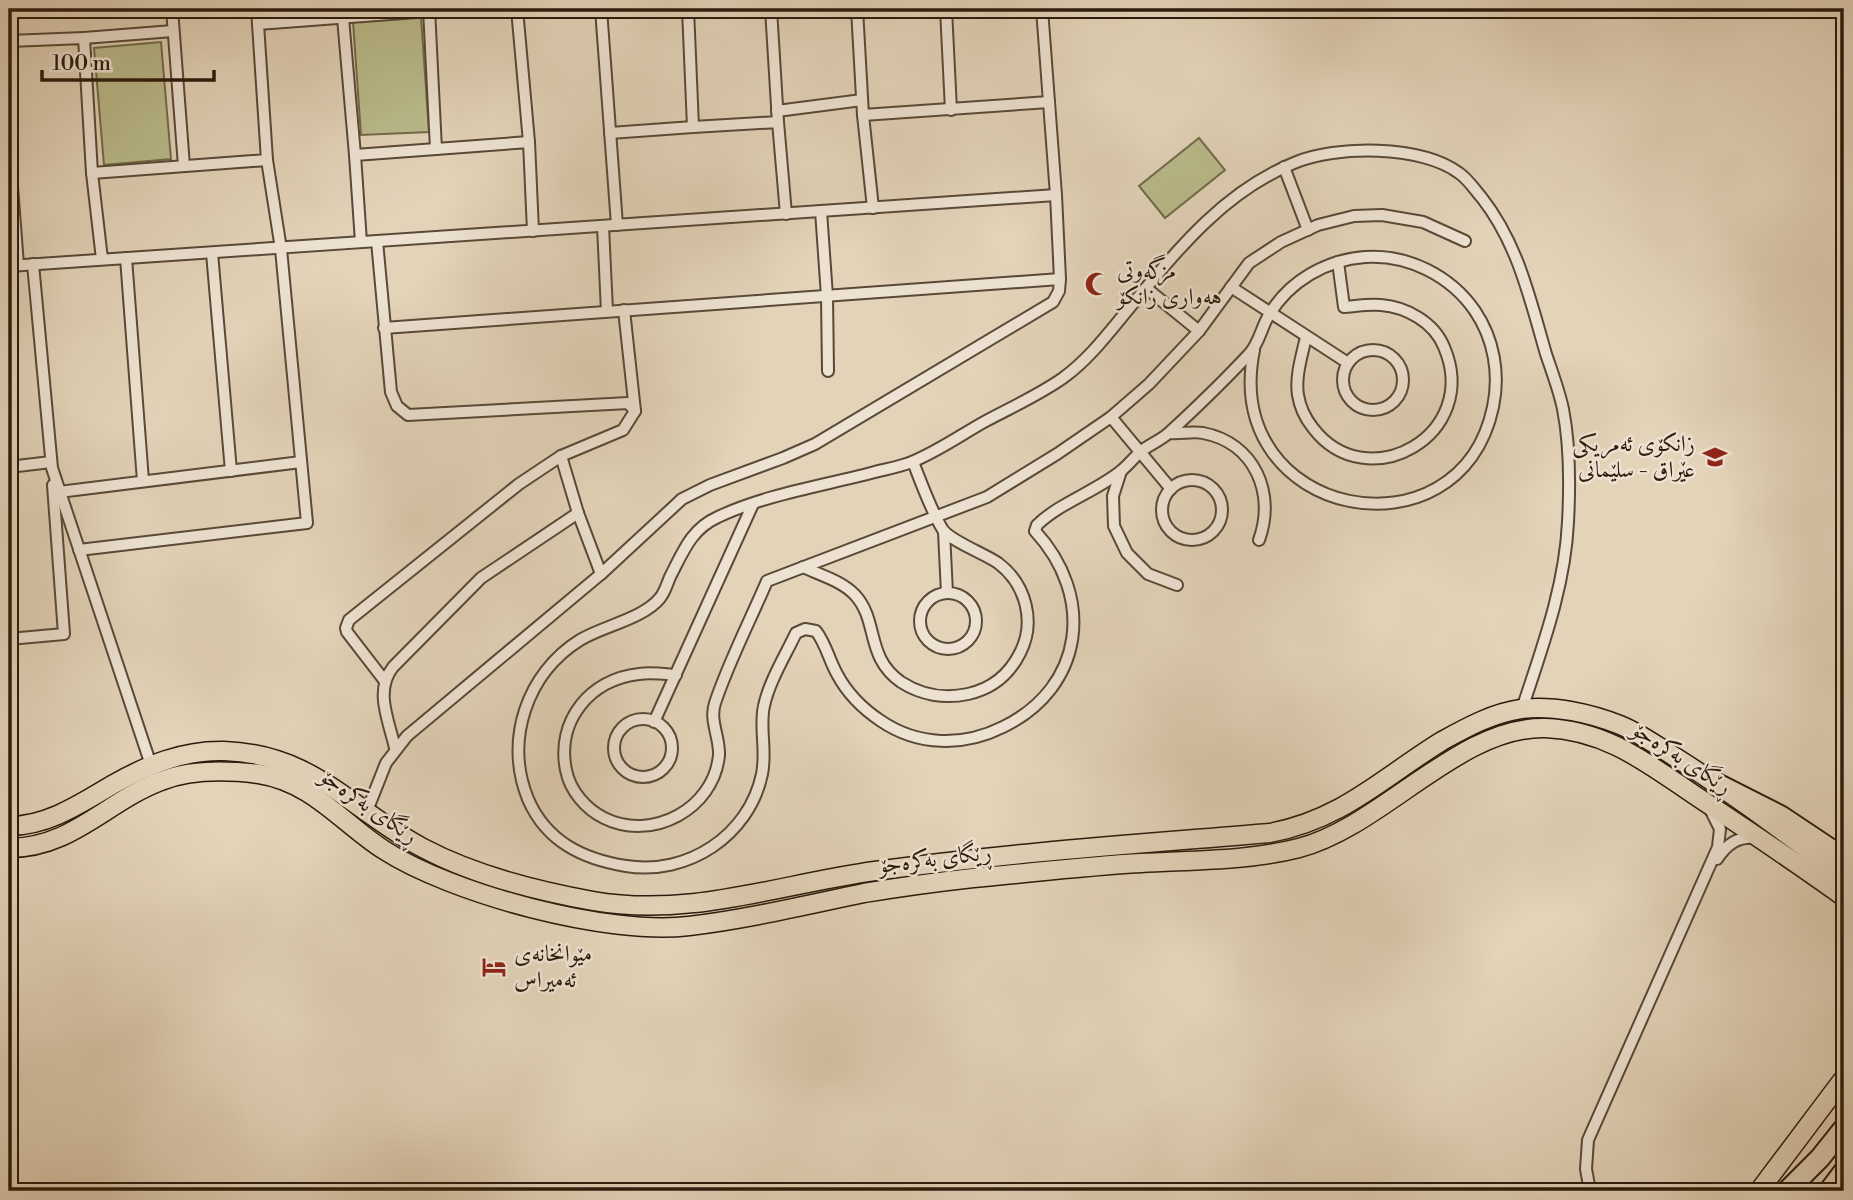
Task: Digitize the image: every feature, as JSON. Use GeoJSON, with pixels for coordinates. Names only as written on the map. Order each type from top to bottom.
{"type":"FeatureCollection","features":[{"type":"Feature","properties":{"kind":"highway"},"geometry":{"type":"LineString","coordinates":[[1714,782],[1781,816],[1844,858]]}},
{"type":"Feature","properties":{"kind":"highway"},"geometry":{"type":"LineString","coordinates":[[1787,1191],[1808,1172],[1844,1128]]}},
{"type":"Feature","properties":{"kind":"highway"},"geometry":{"type":"LineString","coordinates":[[1829,1191],[1844,1171]]}},
{"type":"Feature","properties":{"kind":"main road"},"geometry":{"type":"LineString","coordinates":[[1517,731],[1522,709]]}},
{"type":"Feature","properties":{"kind":"main road","name":"ڕێگای بەکرەجۆ"},"geometry":{"type":"LineString","coordinates":[[9,826],[33,824],[55,816],[151,765],[192,753],[222,751],[259,755],[289,763],[315,775],[425,849],[467,868],[590,900],[648,907],[693,905],[869,872],[960,859],[1270,833],[1289,829],[1311,823],[1338,810],[1459,731],[1495,715],[1522,709],[1548,709],[1587,714],[1622,726],[1714,782],[1844,877]]}},
{"type":"Feature","properties":{"kind":"main road","name":"ڕێگای بەکرەجۆ"},"geometry":{"type":"LineString","coordinates":[[9,848],[34,846],[79,829],[163,779],[200,772],[253,773],[300,787],[318,797],[384,850],[426,873],[527,906],[587,920],[631,926],[678,928],[938,882],[1284,852],[1316,844],[1343,831],[1486,741],[1517,731],[1551,729],[1598,737],[1648,762],[1768,842],[1844,897]]}},
{"type":"Feature","properties":{"kind":"main road"},"geometry":{"type":"LineString","coordinates":[[253,773],[259,755]]}},
{"type":"Feature","properties":{"kind":"main road"},"geometry":{"type":"LineString","coordinates":[[1759,1191],[1844,1078]]}},
{"type":"Feature","properties":{"kind":"street"},"geometry":{"type":"LineString","coordinates":[[172,9],[184,166]]}},
{"type":"Feature","properties":{"kind":"street"},"geometry":{"type":"LineString","coordinates":[[79,550],[307,523],[281,249],[267,160],[257,9]]}},
{"type":"Feature","properties":{"kind":"street"},"geometry":{"type":"LineString","coordinates":[[517,9],[529,142],[533,231]]}},
{"type":"Feature","properties":{"kind":"street"},"geometry":{"type":"LineString","coordinates":[[601,9],[617,225]]}},
{"type":"Feature","properties":{"kind":"street"},"geometry":{"type":"LineString","coordinates":[[688,9],[693,127]]}},
{"type":"Feature","properties":{"kind":"street"},"geometry":{"type":"LineString","coordinates":[[771,9],[786,214]]}},
{"type":"Feature","properties":{"kind":"street"},"geometry":{"type":"LineString","coordinates":[[857,9],[863,115],[873,208]]}},
{"type":"Feature","properties":{"kind":"street"},"geometry":{"type":"LineString","coordinates":[[946,9],[951,110]]}},
{"type":"Feature","properties":{"kind":"street"},"geometry":{"type":"LineString","coordinates":[[367,811],[386,762],[407,736],[601,573],[682,499],[710,485],[792,455],[830,435],[1048,306],[1057,297],[1060,279],[1056,195],[1042,9]]}},
{"type":"Feature","properties":{"kind":"street"},"geometry":{"type":"LineString","coordinates":[[258,24],[430,10],[436,149]]}},
{"type":"Feature","properties":{"kind":"street"},"geometry":{"type":"LineString","coordinates":[[343,18],[362,242]]}},
{"type":"Feature","properties":{"kind":"street"},"geometry":{"type":"LineString","coordinates":[[9,41],[173,30]]}},
{"type":"Feature","properties":{"kind":"street"},"geometry":{"type":"LineString","coordinates":[[84,38],[92,173],[102,259]]}},
{"type":"Feature","properties":{"kind":"street"},"geometry":{"type":"LineString","coordinates":[[610,133],[777,117],[862,100]]}},
{"type":"Feature","properties":{"kind":"street"},"geometry":{"type":"LineString","coordinates":[[863,115],[1049,102]]}},
{"type":"Feature","properties":{"kind":"street"},"geometry":{"type":"LineString","coordinates":[[355,155],[529,142]]}},
{"type":"Feature","properties":{"kind":"street"},"geometry":{"type":"LineString","coordinates":[[9,147],[14,265],[1056,195]]}},
{"type":"Feature","properties":{"kind":"street"},"geometry":{"type":"LineString","coordinates":[[1254,350],[1170,433],[1141,452],[1121,471],[1037,525],[1035,531],[1051,548],[1061,565],[1072,602],[1073,622],[1068,656],[1062,671],[1048,694],[1031,711],[985,736],[966,740],[944,742],[904,733],[880,721],[848,691],[837,675],[823,640],[816,631],[805,629],[796,633],[764,703],[762,719],[765,747],[758,788],[741,819],[722,842],[695,858],[663,867],[637,868],[600,862],[586,856],[544,828],[524,787],[519,748],[520,723],[529,696],[552,663],[581,639],[626,621],[659,599],[691,535],[713,518],[753,504],[913,462],[1064,377],[1091,353],[1202,223],[1249,186],[1297,161],[1320,155],[1366,151],[1411,154],[1438,162],[1460,173],[1495,215],[1529,289],[1562,406],[1569,488],[1568,526],[1558,595],[1522,709]]}},
{"type":"Feature","properties":{"kind":"street"},"geometry":{"type":"LineString","coordinates":[[92,173],[267,160]]}},
{"type":"Feature","properties":{"kind":"street"},"geometry":{"type":"LineString","coordinates":[[1284,167],[1308,230]]}},
{"type":"Feature","properties":{"kind":"street"},"geometry":{"type":"LineString","coordinates":[[821,211],[827,296],[828,371]]}},
{"type":"Feature","properties":{"kind":"street"},"geometry":{"type":"LineString","coordinates":[[676,675],[641,673],[605,683],[592,691],[579,705],[570,722],[565,750],[570,783],[586,806],[597,815],[618,825],[646,827],[675,818],[697,801],[711,785],[719,753],[713,707],[767,581],[987,497],[1057,454],[1111,417],[1149,384],[1199,331],[1249,263],[1281,242],[1308,230],[1354,216],[1382,215],[1423,222],[1465,241]]}},
{"type":"Feature","properties":{"kind":"street"},"geometry":{"type":"LineString","coordinates":[[603,226],[607,311]]}},
{"type":"Feature","properties":{"kind":"street"},"geometry":{"type":"LineString","coordinates":[[377,241],[391,393],[397,406],[408,415],[628,403],[635,411]]}},
{"type":"Feature","properties":{"kind":"street"},"geometry":{"type":"LineString","coordinates":[[212,253],[231,471]]}},
{"type":"Feature","properties":{"kind":"street"},"geometry":{"type":"LineString","coordinates":[[1377,257],[1414,264],[1442,278],[1454,287],[1479,317],[1493,353],[1495,399],[1487,429],[1480,443],[1462,467],[1438,487],[1410,499],[1379,505],[1341,500],[1306,485],[1273,453],[1258,426],[1250,396],[1254,350],[1269,314],[1299,282],[1311,273],[1338,262],[1377,257]]}},
{"type":"Feature","properties":{"kind":"street"},"geometry":{"type":"LineString","coordinates":[[126,258],[143,481]]}},
{"type":"Feature","properties":{"kind":"street"},"geometry":{"type":"LineString","coordinates":[[1306,337],[1297,393],[1304,417],[1322,440],[1338,451],[1361,457],[1381,457],[1402,453],[1423,442],[1436,428],[1452,397],[1453,376],[1443,342],[1429,325],[1409,312],[1381,305],[1344,307],[1338,262]]}},
{"type":"Feature","properties":{"kind":"street"},"geometry":{"type":"LineString","coordinates":[[9,639],[64,634],[33,264]]}},
{"type":"Feature","properties":{"kind":"street"},"geometry":{"type":"LineString","coordinates":[[384,328],[1060,279]]}},
{"type":"Feature","properties":{"kind":"street"},"geometry":{"type":"LineString","coordinates":[[1231,287],[1348,363]]}},
{"type":"Feature","properties":{"kind":"street"},"geometry":{"type":"LineString","coordinates":[[1146,288],[1199,331]]}},
{"type":"Feature","properties":{"kind":"street"},"geometry":{"type":"LineString","coordinates":[[384,680],[347,632],[349,620],[519,484],[561,456],[624,430],[635,411],[624,310]]}},
{"type":"Feature","properties":{"kind":"street"},"geometry":{"type":"LineString","coordinates":[[1373,349],[1391,355],[1398,363],[1403,382],[1396,400],[1379,410],[1359,407],[1351,401],[1343,382],[1348,363],[1363,351],[1373,349]]}},
{"type":"Feature","properties":{"kind":"street"},"geometry":{"type":"LineString","coordinates":[[1111,417],[1171,489]]}},
{"type":"Feature","properties":{"kind":"street"},"geometry":{"type":"LineString","coordinates":[[1170,433],[1202,433],[1212,436],[1230,443],[1252,464],[1265,492],[1266,522],[1259,540]]}},
{"type":"Feature","properties":{"kind":"street"},"geometry":{"type":"LineString","coordinates":[[561,456],[578,513],[601,573]]}},
{"type":"Feature","properties":{"kind":"street"},"geometry":{"type":"LineString","coordinates":[[59,492],[301,462]]}},
{"type":"Feature","properties":{"kind":"street"},"geometry":{"type":"LineString","coordinates":[[913,462],[944,532],[947,593]]}},
{"type":"Feature","properties":{"kind":"street"},"geometry":{"type":"LineString","coordinates":[[9,467],[51,465]]}},
{"type":"Feature","properties":{"kind":"street"},"geometry":{"type":"LineString","coordinates":[[51,465],[151,765]]}},
{"type":"Feature","properties":{"kind":"street"},"geometry":{"type":"LineString","coordinates":[[1121,471],[1113,496],[1114,526],[1127,554],[1149,574],[1177,585]]}},
{"type":"Feature","properties":{"kind":"street"},"geometry":{"type":"LineString","coordinates":[[1195,480],[1216,491],[1222,514],[1211,534],[1200,540],[1188,541],[1177,537],[1168,529],[1162,519],[1161,507],[1165,495],[1171,489],[1184,481],[1195,480]]}},
{"type":"Feature","properties":{"kind":"street"},"geometry":{"type":"LineString","coordinates":[[654,722],[753,504]]}},
{"type":"Feature","properties":{"kind":"street"},"geometry":{"type":"LineString","coordinates":[[395,748],[382,695],[384,680],[397,662],[474,583],[578,513]]}},
{"type":"Feature","properties":{"kind":"street"},"geometry":{"type":"LineString","coordinates":[[803,567],[845,586],[853,593],[867,619],[879,657],[900,681],[911,688],[934,695],[947,697],[973,693],[996,683],[1014,663],[1026,641],[1028,617],[1019,589],[1006,571],[998,563],[944,532]]}},
{"type":"Feature","properties":{"kind":"street"},"geometry":{"type":"LineString","coordinates":[[947,593],[958,594],[968,600],[977,620],[975,632],[969,641],[960,648],[949,650],[938,649],[928,643],[919,622],[921,611],[927,602],[936,595],[947,593]]}},
{"type":"Feature","properties":{"kind":"street"},"geometry":{"type":"LineString","coordinates":[[637,720],[654,722],[667,732],[672,753],[668,764],[660,772],[650,777],[638,777],[628,773],[620,765],[615,755],[615,743],[626,724],[637,720]]}},
{"type":"Feature","properties":{"kind":"street"},"geometry":{"type":"LineString","coordinates":[[1590,1191],[1586,1158],[1592,1130],[1712,867],[1721,834],[1717,819],[1705,802]]}},
{"type":"Feature","properties":{"kind":"street"},"geometry":{"type":"LineString","coordinates":[[1712,867],[1725,848],[1740,838],[1768,842]]}},
{"type":"Feature","properties":{"kind":"green space"},"geometry":{"type":"Polygon","coordinates":[[[421,17],[429,132],[361,135],[353,22],[421,17]]]}},
{"type":"Feature","properties":{"kind":"green space"},"geometry":{"type":"Polygon","coordinates":[[[161,42],[171,159],[104,165],[94,48],[161,42]]]}},
{"type":"Feature","properties":{"kind":"green space"},"geometry":{"type":"Polygon","coordinates":[[[1199,138],[1225,170],[1165,218],[1139,186],[1199,138]]]}},
{"type":"Feature","properties":{"kind":"place","name":"مزگەوتی هەواری زانکۆ"},"geometry":{"type":"Point","coordinates":[1097,284]}},
{"type":"Feature","properties":{"kind":"place","name":"زانکۆی ئەمریکی عێراق - سلێمانی"},"geometry":{"type":"Point","coordinates":[1715,457]}},
{"type":"Feature","properties":{"kind":"place","name":"مێوانخانەی ئەمیراس"},"geometry":{"type":"Point","coordinates":[494,967]}}]}
